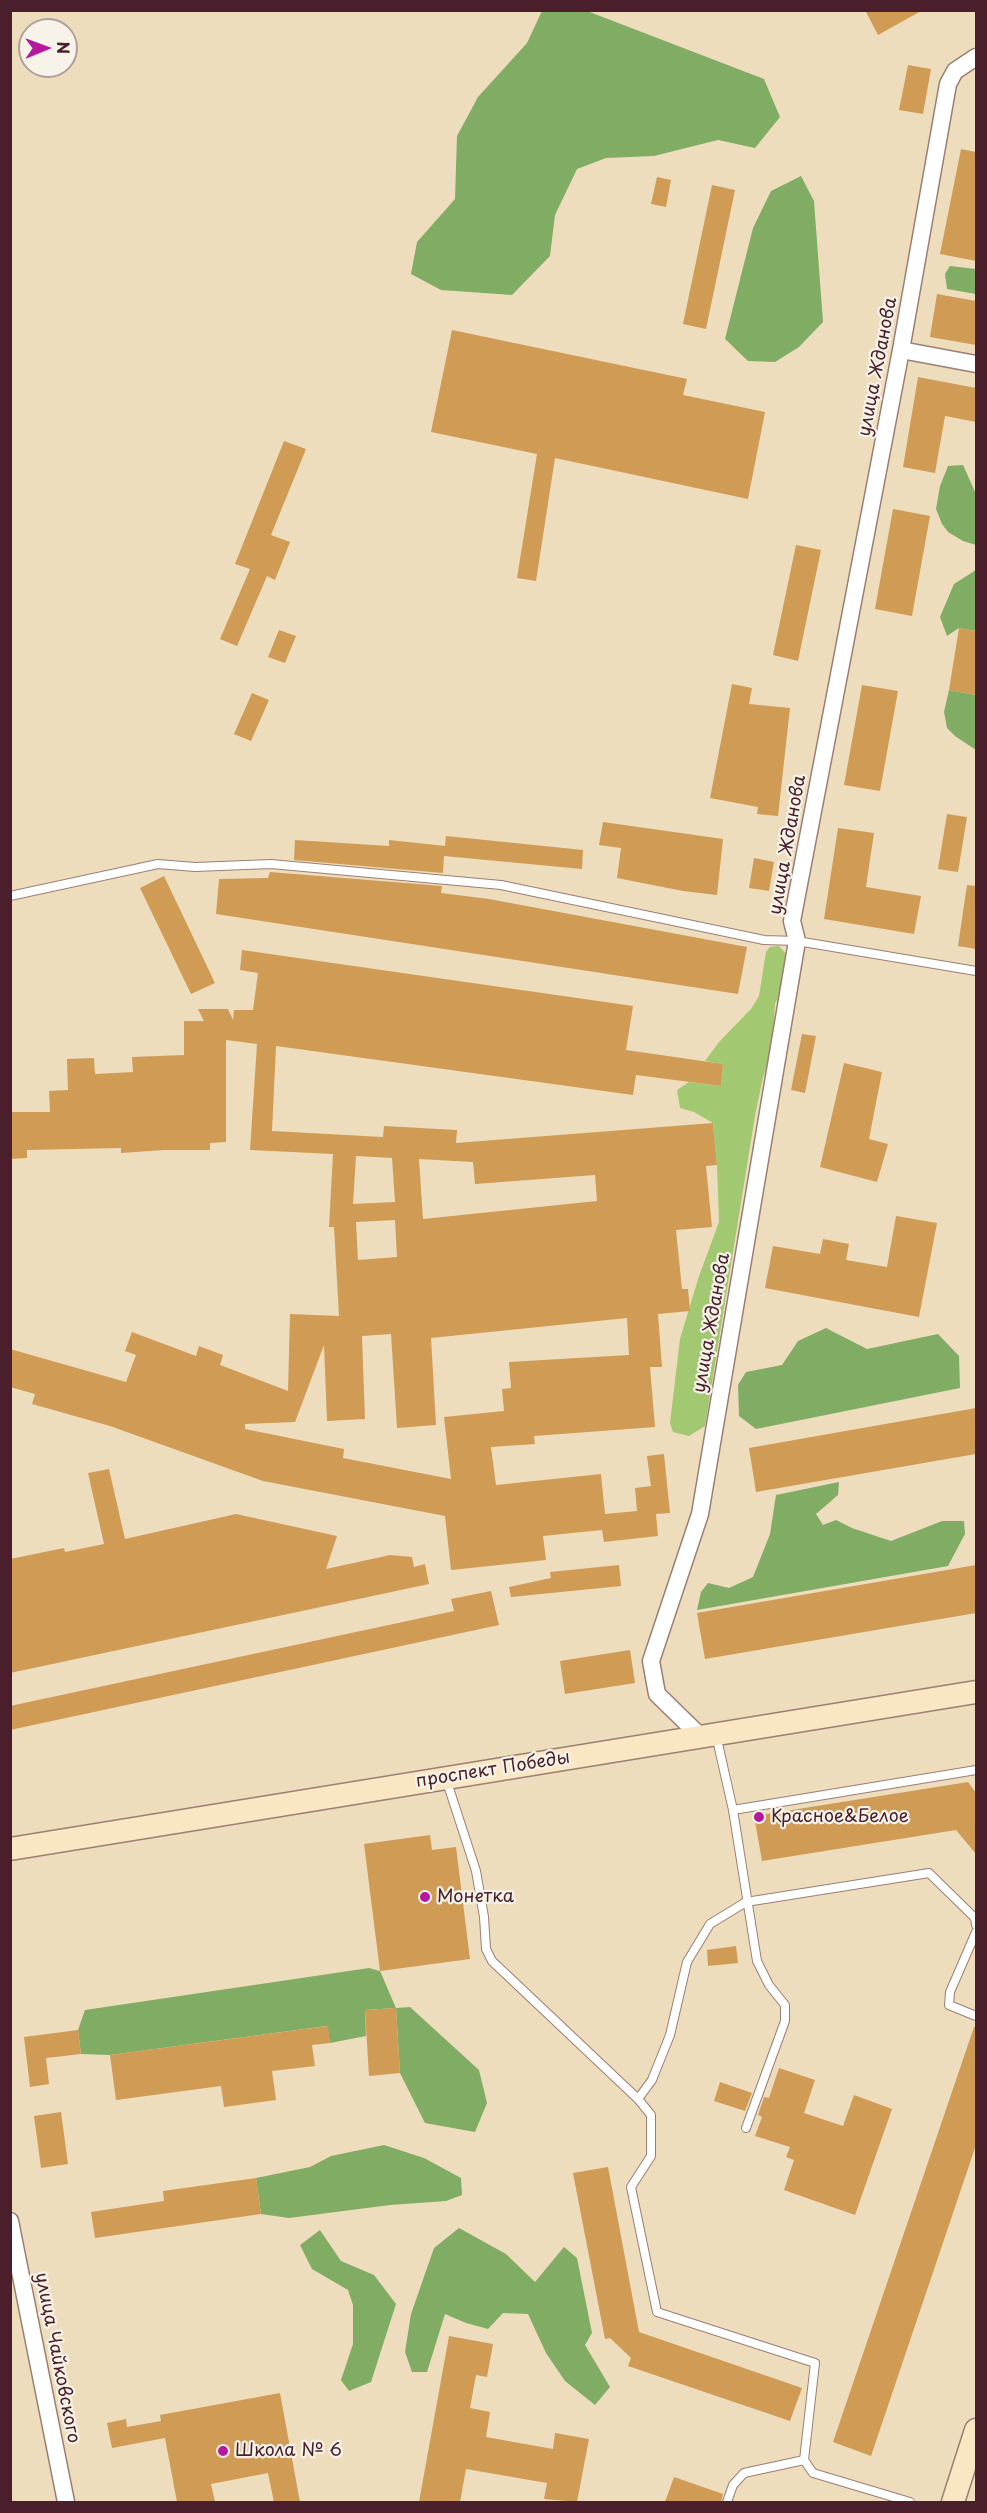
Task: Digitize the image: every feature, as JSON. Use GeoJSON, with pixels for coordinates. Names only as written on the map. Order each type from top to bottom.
{"type":"FeatureCollection","features":[{"type":"Feature","properties":{"kind":"street","name":"улица Жданова"},"geometry":{"type":"LineString","coordinates":[[708,1735],[657,1694],[651,1661],[700,1514],[797,941],[792,921],[901,350],[948,84],[955,71],[976,57]]}},
{"type":"Feature","properties":{"kind":"street"},"geometry":{"type":"LineString","coordinates":[[901,350],[976,364]]}},
{"type":"Feature","properties":{"kind":"street","name":"проспект Победы"},"geometry":{"type":"LineString","coordinates":[[10,1849],[976,1692]]}},
{"type":"Feature","properties":{"kind":"street","name":"улица Чайковского"},"geometry":{"type":"LineString","coordinates":[[10,2221],[66,2502]]}},
{"type":"Feature","properties":{"kind":"street"},"geometry":{"type":"LineString","coordinates":[[953,2502],[976,2430]]}},
{"type":"Feature","properties":{"kind":"lane"},"geometry":{"type":"LineString","coordinates":[[10,896],[158,864],[195,867],[271,864],[501,885],[764,940],[797,941],[976,971]]}},
{"type":"Feature","properties":{"kind":"lane"},"geometry":{"type":"LineString","coordinates":[[708,1735],[733,1810],[757,1961],[769,1985],[785,2006],[785,2021],[746,2128]]}},
{"type":"Feature","properties":{"kind":"lane"},"geometry":{"type":"LineString","coordinates":[[733,1810],[976,1770]]}},
{"type":"Feature","properties":{"kind":"lane"},"geometry":{"type":"LineString","coordinates":[[446,1778],[476,1871],[484,1917],[486,1949],[492,1961],[638,2099],[651,2115],[651,2156],[631,2187],[657,2312],[815,2364],[804,2460],[813,2473],[910,2502]]}},
{"type":"Feature","properties":{"kind":"lane"},"geometry":{"type":"LineString","coordinates":[[638,2099],[652,2080],[670,2035],[687,1962],[710,1924],[746,1902],[930,1873],[975,1918],[976,1924]]}},
{"type":"Feature","properties":{"kind":"lane"},"geometry":{"type":"LineString","coordinates":[[976,1932],[950,1992],[949,2005],[976,2016]]}},
{"type":"Feature","properties":{"kind":"lane"},"geometry":{"type":"LineString","coordinates":[[727,2502],[733,2485],[744,2473],[804,2460]]}},
{"type":"Feature","properties":{"kind":"green space"},"geometry":{"type":"Polygon","coordinates":[[[542,11],[587,11],[764,79],[780,117],[755,148],[718,140],[654,156],[606,158],[577,169],[555,215],[550,256],[512,295],[441,290],[411,274],[417,242],[455,199],[457,136],[478,97],[527,43],[542,11]]]}},
{"type":"Feature","properties":{"kind":"green space"},"geometry":{"type":"Polygon","coordinates":[[[801,176],[814,201],[823,322],[799,347],[775,362],[748,361],[725,339],[753,228],[771,191],[801,176]]]}},
{"type":"Feature","properties":{"kind":"green space"},"geometry":{"type":"Polygon","coordinates":[[[950,266],[976,269],[976,294],[947,289],[945,274],[950,266]]]}},
{"type":"Feature","properties":{"kind":"green space"},"geometry":{"type":"Polygon","coordinates":[[[963,465],[976,494],[976,545],[963,541],[948,532],[936,509],[940,486],[948,466],[963,465]]]}},
{"type":"Feature","properties":{"kind":"green space"},"geometry":{"type":"Polygon","coordinates":[[[976,570],[976,631],[959,628],[947,636],[940,617],[954,584],[976,570]]]}},
{"type":"Feature","properties":{"kind":"green space"},"geometry":{"type":"Polygon","coordinates":[[[949,690],[976,695],[976,750],[947,728],[944,712],[949,690]]]}},
{"type":"Feature","properties":{"kind":"green space"},"geometry":{"type":"Polygon","coordinates":[[[779,946],[787,955],[784,990],[775,1003],[773,1048],[763,1077],[755,1116],[705,1426],[689,1436],[673,1432],[670,1423],[680,1339],[699,1276],[719,1222],[713,1123],[694,1112],[680,1108],[677,1090],[689,1082],[721,1086],[723,1064],[705,1061],[719,1042],[751,1009],[759,996],[766,952],[770,947],[779,946]]]}},
{"type":"Feature","properties":{"kind":"green space"},"geometry":{"type":"Polygon","coordinates":[[[826,1328],[867,1349],[938,1334],[959,1356],[960,1388],[756,1429],[739,1416],[738,1385],[746,1372],[782,1365],[798,1341],[826,1328]]]}},
{"type":"Feature","properties":{"kind":"green space"},"geometry":{"type":"Polygon","coordinates":[[[839,1482],[838,1495],[816,1514],[823,1525],[836,1520],[891,1541],[942,1521],[964,1521],[965,1534],[948,1566],[697,1610],[701,1592],[708,1583],[729,1588],[753,1577],[770,1534],[776,1495],[839,1482]]]}},
{"type":"Feature","properties":{"kind":"green space"},"geometry":{"type":"Polygon","coordinates":[[[369,1968],[380,1971],[396,2008],[365,2010],[366,2036],[330,2043],[327,2026],[110,2055],[81,2054],[78,2030],[85,2010],[369,1968]]]}},
{"type":"Feature","properties":{"kind":"green space"},"geometry":{"type":"Polygon","coordinates":[[[410,2007],[479,2070],[487,2103],[475,2132],[425,2123],[400,2073],[396,2008],[410,2007]]]}},
{"type":"Feature","properties":{"kind":"green space"},"geometry":{"type":"Polygon","coordinates":[[[384,2145],[424,2158],[461,2178],[462,2195],[446,2201],[390,2205],[289,2218],[261,2214],[256,2178],[310,2167],[331,2156],[384,2145]]]}},
{"type":"Feature","properties":{"kind":"green space"},"geometry":{"type":"Polygon","coordinates":[[[459,2228],[506,2254],[535,2282],[564,2247],[577,2258],[592,2333],[585,2345],[610,2387],[595,2405],[565,2381],[546,2353],[528,2314],[503,2313],[488,2329],[445,2314],[427,2372],[412,2372],[405,2352],[411,2314],[434,2248],[459,2228]]]}},
{"type":"Feature","properties":{"kind":"green space"},"geometry":{"type":"Polygon","coordinates":[[[320,2230],[341,2261],[374,2275],[396,2304],[371,2382],[349,2391],[341,2380],[353,2344],[353,2305],[348,2290],[312,2269],[300,2245],[320,2230]]]}},
{"type":"Feature","properties":{"kind":"building"},"geometry":{"type":"Polygon","coordinates":[[[865,10],[923,10],[878,35],[865,10]]]}},
{"type":"Feature","properties":{"kind":"building"},"geometry":{"type":"Polygon","coordinates":[[[908,65],[931,69],[923,114],[899,110],[908,65]]]}},
{"type":"Feature","properties":{"kind":"building"},"geometry":{"type":"Polygon","coordinates":[[[961,149],[976,152],[976,261],[940,254],[961,149]]]}},
{"type":"Feature","properties":{"kind":"building"},"geometry":{"type":"Polygon","coordinates":[[[657,177],[671,180],[666,207],[651,204],[657,177]]]}},
{"type":"Feature","properties":{"kind":"building"},"geometry":{"type":"Polygon","coordinates":[[[712,185],[735,190],[706,329],[683,324],[712,185]]]}},
{"type":"Feature","properties":{"kind":"building"},"geometry":{"type":"Polygon","coordinates":[[[937,294],[976,301],[976,345],[930,337],[937,294]]]}},
{"type":"Feature","properties":{"kind":"building"},"geometry":{"type":"Polygon","coordinates":[[[452,330],[687,379],[683,395],[765,412],[748,499],[555,458],[536,581],[517,578],[537,454],[431,432],[452,330]]]}},
{"type":"Feature","properties":{"kind":"building"},"geometry":{"type":"Polygon","coordinates":[[[918,377],[976,388],[976,422],[945,416],[935,473],[903,467],[918,377]]]}},
{"type":"Feature","properties":{"kind":"building"},"geometry":{"type":"Polygon","coordinates":[[[284,441],[306,449],[271,535],[290,542],[275,580],[267,576],[237,646],[220,639],[250,569],[235,564],[284,441]]]}},
{"type":"Feature","properties":{"kind":"building"},"geometry":{"type":"Polygon","coordinates":[[[893,509],[930,516],[912,616],[875,609],[893,509]]]}},
{"type":"Feature","properties":{"kind":"building"},"geometry":{"type":"Polygon","coordinates":[[[796,545],[821,550],[798,661],[773,655],[796,545]]]}},
{"type":"Feature","properties":{"kind":"building"},"geometry":{"type":"Polygon","coordinates":[[[959,628],[976,631],[976,695],[949,690],[959,628]]]}},
{"type":"Feature","properties":{"kind":"building"},"geometry":{"type":"Polygon","coordinates":[[[279,630],[296,636],[285,663],[268,657],[279,630]]]}},
{"type":"Feature","properties":{"kind":"building"},"geometry":{"type":"Polygon","coordinates":[[[732,684],[752,688],[749,704],[790,708],[778,816],[757,814],[758,807],[710,798],[732,684]]]}},
{"type":"Feature","properties":{"kind":"building"},"geometry":{"type":"Polygon","coordinates":[[[862,685],[898,691],[880,791],[844,785],[862,685]]]}},
{"type":"Feature","properties":{"kind":"building"},"geometry":{"type":"Polygon","coordinates":[[[252,693],[269,700],[251,741],[234,734],[252,693]]]}},
{"type":"Feature","properties":{"kind":"building"},"geometry":{"type":"Polygon","coordinates":[[[947,814],[967,817],[958,872],[938,869],[947,814]]]}},
{"type":"Feature","properties":{"kind":"building"},"geometry":{"type":"Polygon","coordinates":[[[603,822],[723,839],[717,895],[617,878],[621,848],[599,845],[603,822]]]}},
{"type":"Feature","properties":{"kind":"building"},"geometry":{"type":"Polygon","coordinates":[[[838,828],[874,833],[866,887],[921,896],[914,934],[824,919],[838,828]]]}},
{"type":"Feature","properties":{"kind":"building"},"geometry":{"type":"Polygon","coordinates":[[[446,836],[583,850],[582,869],[444,856],[443,873],[294,860],[295,840],[389,846],[389,840],[445,846],[446,836]]]}},
{"type":"Feature","properties":{"kind":"building"},"geometry":{"type":"Polygon","coordinates":[[[754,858],[774,862],[769,891],[749,888],[754,858]]]}},
{"type":"Feature","properties":{"kind":"building"},"geometry":{"type":"Polygon","coordinates":[[[270,872],[442,886],[441,893],[489,899],[747,947],[738,994],[216,914],[219,879],[268,878],[270,872]]]}},
{"type":"Feature","properties":{"kind":"building"},"geometry":{"type":"Polygon","coordinates":[[[164,876],[215,983],[191,994],[140,888],[164,876]]]}},
{"type":"Feature","properties":{"kind":"building"},"geometry":{"type":"Polygon","coordinates":[[[967,885],[976,886],[976,949],[958,946],[967,885]]]}},
{"type":"Feature","properties":{"kind":"building"},"geometry":{"type":"Polygon","coordinates":[[[242,950],[633,1006],[626,1050],[723,1064],[721,1086],[636,1075],[633,1095],[276,1046],[272,1131],[383,1137],[384,1126],[457,1130],[456,1143],[713,1123],[717,1165],[706,1166],[712,1227],[676,1230],[682,1289],[688,1289],[690,1311],[658,1314],[662,1367],[650,1367],[655,1427],[534,1436],[535,1444],[491,1447],[496,1485],[601,1474],[605,1514],[637,1511],[635,1488],[651,1486],[647,1456],[664,1454],[670,1513],[656,1514],[658,1536],[604,1542],[602,1530],[543,1536],[546,1560],[451,1570],[445,1516],[263,1481],[110,1426],[32,1404],[35,1394],[10,1387],[10,1349],[126,1382],[136,1355],[125,1351],[132,1332],[196,1356],[199,1346],[223,1355],[220,1365],[288,1391],[290,1314],[339,1316],[334,1227],[329,1227],[333,1154],[250,1150],[257,1044],[226,1040],[226,1142],[210,1143],[210,1150],[121,1153],[121,1148],[27,1150],[27,1158],[10,1159],[10,1112],[50,1112],[49,1091],[68,1090],[67,1059],[94,1058],[95,1074],[133,1072],[132,1057],[184,1055],[184,1021],[204,1021],[198,1009],[228,1009],[233,1020],[234,1010],[253,1010],[258,973],[240,970],[242,950]],[[356,1156],[353,1204],[395,1202],[392,1158],[356,1156]],[[419,1159],[423,1219],[597,1201],[595,1175],[475,1184],[473,1162],[419,1159]],[[395,1220],[356,1222],[358,1260],[397,1257],[395,1220]],[[627,1318],[431,1338],[436,1425],[397,1428],[391,1334],[362,1336],[365,1419],[327,1421],[324,1345],[295,1422],[245,1424],[245,1429],[344,1449],[343,1458],[451,1479],[444,1417],[504,1411],[502,1389],[511,1388],[509,1362],[629,1355],[627,1318]]]}},
{"type":"Feature","properties":{"kind":"building"},"geometry":{"type":"Polygon","coordinates":[[[802,1034],[816,1036],[805,1093],[791,1090],[802,1034]]]}},
{"type":"Feature","properties":{"kind":"building"},"geometry":{"type":"Polygon","coordinates":[[[844,1063],[882,1072],[869,1139],[888,1144],[877,1182],[820,1167],[844,1063]]]}},
{"type":"Feature","properties":{"kind":"building"},"geometry":{"type":"Polygon","coordinates":[[[896,1216],[937,1223],[919,1317],[765,1288],[773,1246],[820,1254],[823,1239],[849,1244],[846,1260],[887,1267],[896,1216]]]}},
{"type":"Feature","properties":{"kind":"building"},"geometry":{"type":"Polygon","coordinates":[[[976,1408],[976,1454],[756,1492],[749,1448],[976,1408]]]}},
{"type":"Feature","properties":{"kind":"building"},"geometry":{"type":"Polygon","coordinates":[[[109,1469],[125,1539],[236,1514],[337,1536],[326,1569],[390,1555],[412,1557],[414,1567],[425,1564],[429,1584],[10,1673],[10,1559],[64,1548],[65,1552],[104,1544],[88,1473],[109,1469]]]}},
{"type":"Feature","properties":{"kind":"building"},"geometry":{"type":"Polygon","coordinates":[[[619,1565],[621,1586],[511,1597],[509,1587],[551,1578],[550,1572],[619,1565]]]}},
{"type":"Feature","properties":{"kind":"building"},"geometry":{"type":"Polygon","coordinates":[[[976,1565],[976,1613],[705,1659],[697,1613],[976,1565]]]}},
{"type":"Feature","properties":{"kind":"building"},"geometry":{"type":"Polygon","coordinates":[[[491,1591],[499,1625],[10,1730],[10,1706],[454,1611],[451,1599],[491,1591]]]}},
{"type":"Feature","properties":{"kind":"building"},"geometry":{"type":"Polygon","coordinates":[[[630,1650],[635,1683],[565,1694],[560,1661],[630,1650]]]}},
{"type":"Feature","properties":{"kind":"building"},"geometry":{"type":"Polygon","coordinates":[[[968,1782],[976,1793],[976,1854],[956,1830],[762,1861],[754,1816],[968,1782]]]}},
{"type":"Feature","properties":{"kind":"building"},"geometry":{"type":"Polygon","coordinates":[[[430,1835],[432,1850],[456,1847],[470,1959],[380,1971],[364,1844],[430,1835]]]}},
{"type":"Feature","properties":{"kind":"building"},"geometry":{"type":"Polygon","coordinates":[[[736,1946],[738,1963],[708,1966],[707,1950],[736,1946]]]}},
{"type":"Feature","properties":{"kind":"building"},"geometry":{"type":"Polygon","coordinates":[[[396,2008],[400,2073],[369,2076],[365,2010],[396,2008]]]}},
{"type":"Feature","properties":{"kind":"building"},"geometry":{"type":"Polygon","coordinates":[[[328,2026],[330,2043],[312,2045],[315,2066],[272,2071],[276,2100],[224,2107],[221,2086],[116,2100],[110,2055],[328,2026]]]}},
{"type":"Feature","properties":{"kind":"building"},"geometry":{"type":"Polygon","coordinates":[[[974,2027],[976,2028],[976,2145],[871,2456],[833,2442],[974,2027]]]}},
{"type":"Feature","properties":{"kind":"building"},"geometry":{"type":"Polygon","coordinates":[[[78,2030],[81,2054],[46,2058],[49,2084],[30,2087],[24,2037],[78,2030]]]}},
{"type":"Feature","properties":{"kind":"building"},"geometry":{"type":"Polygon","coordinates":[[[779,2068],[815,2080],[804,2113],[843,2126],[854,2095],[892,2109],[855,2215],[784,2190],[794,2160],[786,2157],[790,2147],[755,2136],[762,2117],[758,2115],[764,2097],[769,2098],[779,2068]]]}},
{"type":"Feature","properties":{"kind":"building"},"geometry":{"type":"Polygon","coordinates":[[[720,2082],[752,2093],[745,2111],[714,2101],[720,2082]]]}},
{"type":"Feature","properties":{"kind":"building"},"geometry":{"type":"Polygon","coordinates":[[[61,2112],[68,2164],[41,2168],[34,2116],[61,2112]]]}},
{"type":"Feature","properties":{"kind":"building"},"geometry":{"type":"Polygon","coordinates":[[[608,2167],[639,2332],[802,2388],[790,2421],[628,2366],[631,2358],[610,2338],[605,2339],[573,2173],[608,2167]]]}},
{"type":"Feature","properties":{"kind":"building"},"geometry":{"type":"Polygon","coordinates":[[[256,2178],[261,2214],[95,2238],[91,2212],[164,2201],[163,2191],[256,2178]]]}},
{"type":"Feature","properties":{"kind":"building"},"geometry":{"type":"Polygon","coordinates":[[[449,2336],[493,2344],[487,2377],[476,2375],[470,2408],[490,2412],[486,2437],[553,2449],[555,2433],[589,2439],[577,2502],[544,2499],[547,2483],[466,2469],[460,2502],[419,2502],[449,2336]]]}},
{"type":"Feature","properties":{"kind":"building"},"geometry":{"type":"Polygon","coordinates":[[[280,2393],[300,2502],[274,2502],[268,2473],[211,2484],[215,2502],[177,2502],[165,2438],[112,2448],[107,2423],[126,2419],[127,2427],[161,2421],[160,2415],[280,2393]]]}},
{"type":"Feature","properties":{"kind":"building"},"geometry":{"type":"Polygon","coordinates":[[[674,2477],[723,2494],[721,2502],[665,2502],[674,2477]]]}},
{"type":"Feature","properties":{"kind":"place","name":"Красное&Белое"},"geometry":{"type":"Point","coordinates":[759,1817]}},
{"type":"Feature","properties":{"kind":"place","name":"Монетка"},"geometry":{"type":"Point","coordinates":[425,1897]}},
{"type":"Feature","properties":{"kind":"place","name":"Школа № 6"},"geometry":{"type":"Point","coordinates":[223,2451]}}]}
